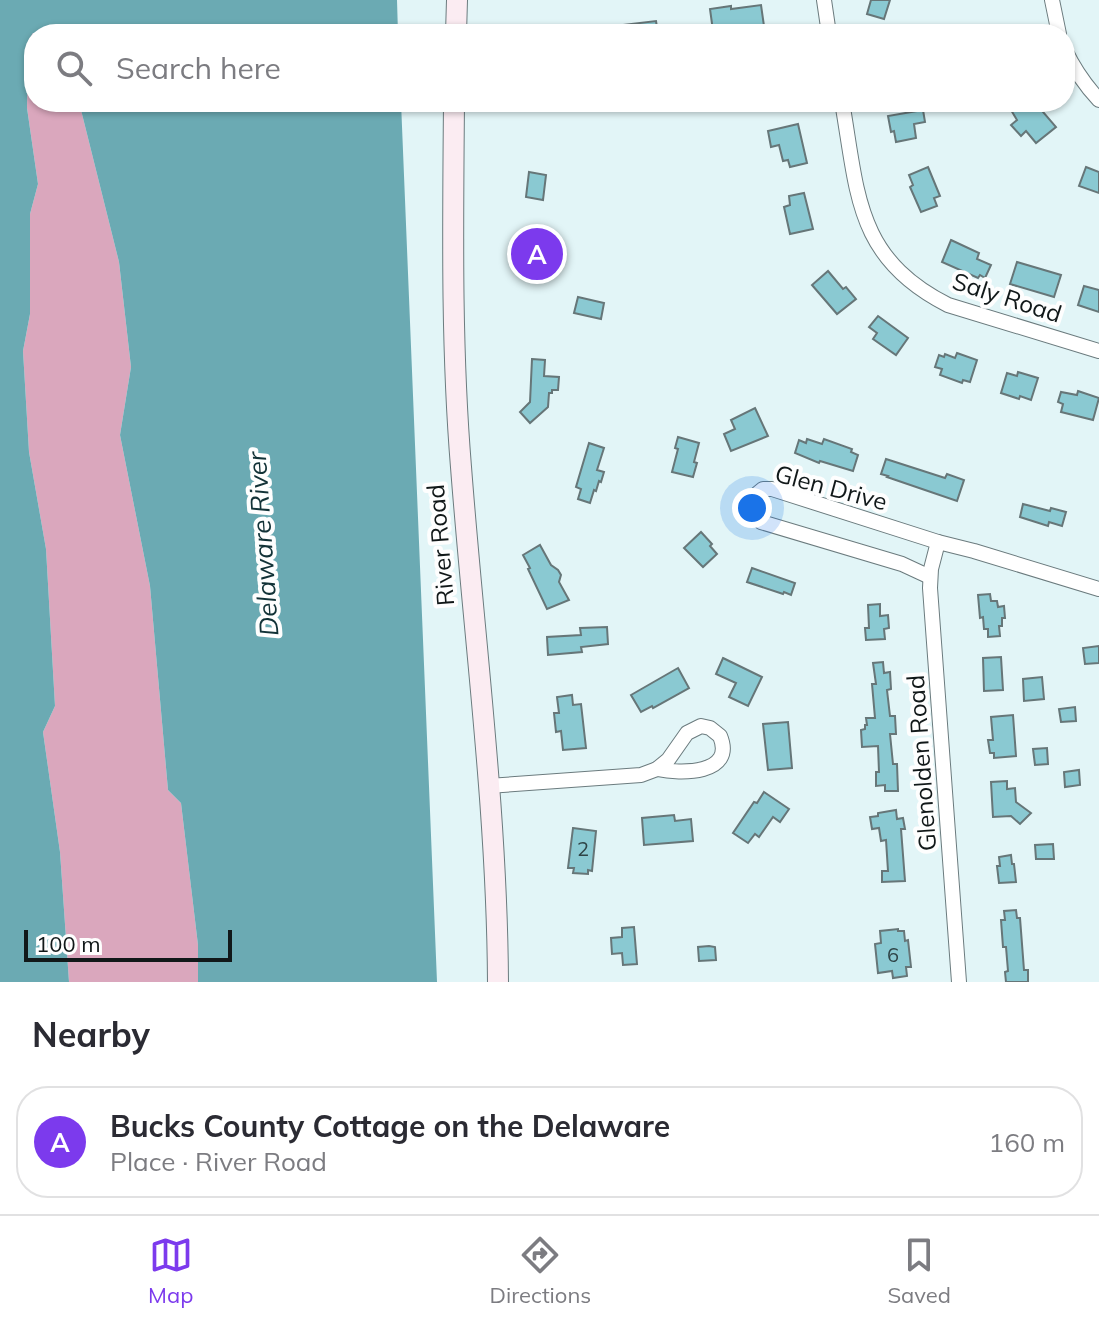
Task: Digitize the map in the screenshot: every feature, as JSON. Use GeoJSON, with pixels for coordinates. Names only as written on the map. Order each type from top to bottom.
{"type":"FeatureCollection","features":[{"type":"Feature","properties":{"kind":"main road"},"geometry":{"type":"LineString","coordinates":[[456,24],[457,0]]}},
{"type":"Feature","properties":{"kind":"main road","name":"River Road"},"geometry":{"type":"LineString","coordinates":[[454,112],[453,272],[460,463],[494,865],[498,982]]}},
{"type":"Feature","properties":{"kind":"street"},"geometry":{"type":"LineString","coordinates":[[824,0],[828,24]]}},
{"type":"Feature","properties":{"kind":"street"},"geometry":{"type":"LineString","coordinates":[[1052,0],[1057,24]]}},
{"type":"Feature","properties":{"kind":"street"},"geometry":{"type":"LineString","coordinates":[[1075,70],[1099,100]]}},
{"type":"Feature","properties":{"kind":"street","name":"Saly Road"},"geometry":{"type":"LineString","coordinates":[[844,112],[861,207],[869,228],[879,248],[910,282],[948,305],[1099,351]]}},
{"type":"Feature","properties":{"kind":"street","name":"Glen Drive"},"geometry":{"type":"LineString","coordinates":[[930,577],[902,564],[769,526],[756,517],[750,503],[757,492],[772,489],[1099,589]]}},
{"type":"Feature","properties":{"kind":"street","name":"Glenolden Road"},"geometry":{"type":"LineString","coordinates":[[938,542],[930,577],[959,982]]}},
{"type":"Feature","properties":{"kind":"street"},"geometry":{"type":"LineString","coordinates":[[488,786],[641,775],[657,769]]}},
{"type":"Feature","properties":{"kind":"shaded area"},"geometry":{"type":"Polygon","coordinates":[[[28,112],[82,112],[119,262],[131,367],[120,435],[150,586],[168,790],[181,803],[198,945],[198,982],[69,982],[60,852],[43,732],[55,706],[46,549],[29,452],[23,351],[30,314],[30,214],[38,184],[28,112]]]}},
{"type":"Feature","properties":{"kind":"water"},"geometry":{"type":"Polygon","coordinates":[[[0,0],[397,0],[398,24],[24,24],[24,112],[28,112],[38,184],[30,214],[30,314],[23,351],[29,452],[46,549],[55,706],[43,732],[60,852],[69,982],[0,982],[0,0]]]}},
{"type":"Feature","properties":{"kind":"water","name":"Delaware River"},"geometry":{"type":"Polygon","coordinates":[[[82,112],[401,112],[437,982],[198,982],[198,945],[181,803],[168,790],[150,586],[120,435],[131,367],[119,262],[82,112]]]}},
{"type":"Feature","properties":{"kind":"building"},"geometry":{"type":"Polygon","coordinates":[[[871,0],[890,0],[884,19],[867,14],[871,0]]]}},
{"type":"Feature","properties":{"kind":"building"},"geometry":{"type":"Polygon","coordinates":[[[761,5],[764,24],[712,24],[710,9],[731,6],[731,9],[761,5]]]}},
{"type":"Feature","properties":{"kind":"building"},"geometry":{"type":"Polygon","coordinates":[[[923,112],[925,122],[914,124],[916,138],[896,142],[888,116],[923,112]]]}},
{"type":"Feature","properties":{"kind":"building"},"geometry":{"type":"Polygon","coordinates":[[[1012,112],[1043,112],[1056,127],[1036,143],[1026,131],[1021,136],[1011,125],[1017,120],[1012,112]]]}},
{"type":"Feature","properties":{"kind":"building"},"geometry":{"type":"Polygon","coordinates":[[[798,124],[807,163],[790,167],[788,160],[783,161],[779,145],[771,147],[768,131],[798,124]]]}},
{"type":"Feature","properties":{"kind":"building"},"geometry":{"type":"Polygon","coordinates":[[[928,167],[940,196],[934,198],[937,206],[921,212],[910,187],[913,185],[909,175],[928,167]]]}},
{"type":"Feature","properties":{"kind":"building"},"geometry":{"type":"Polygon","coordinates":[[[1086,167],[1099,172],[1099,193],[1079,186],[1086,167]]]}},
{"type":"Feature","properties":{"kind":"building"},"geometry":{"type":"Polygon","coordinates":[[[529,172],[546,175],[543,200],[526,197],[529,172]]]}},
{"type":"Feature","properties":{"kind":"building"},"geometry":{"type":"Polygon","coordinates":[[[804,193],[813,229],[790,234],[784,207],[790,205],[789,196],[804,193]]]}},
{"type":"Feature","properties":{"kind":"building"},"geometry":{"type":"Polygon","coordinates":[[[523,234],[534,236],[534,241],[561,244],[556,266],[547,265],[547,272],[513,268],[515,251],[520,251],[523,234]]]}},
{"type":"Feature","properties":{"kind":"building"},"geometry":{"type":"Polygon","coordinates":[[[951,240],[979,253],[977,259],[991,265],[985,278],[980,275],[978,278],[942,262],[951,240]]]}},
{"type":"Feature","properties":{"kind":"building"},"geometry":{"type":"Polygon","coordinates":[[[1017,262],[1061,275],[1054,297],[1010,284],[1017,262]]]}},
{"type":"Feature","properties":{"kind":"building"},"geometry":{"type":"Polygon","coordinates":[[[828,271],[856,299],[837,314],[812,285],[828,271]]]}},
{"type":"Feature","properties":{"kind":"building"},"geometry":{"type":"Polygon","coordinates":[[[1084,286],[1099,290],[1099,312],[1078,305],[1084,286]]]}},
{"type":"Feature","properties":{"kind":"building"},"geometry":{"type":"Polygon","coordinates":[[[578,297],[604,303],[601,319],[574,313],[578,297]]]}},
{"type":"Feature","properties":{"kind":"building"},"geometry":{"type":"Polygon","coordinates":[[[878,316],[908,338],[896,355],[873,339],[877,333],[869,327],[878,316]]]}},
{"type":"Feature","properties":{"kind":"building"},"geometry":{"type":"Polygon","coordinates":[[[957,353],[977,360],[970,382],[963,380],[962,383],[940,375],[942,369],[935,367],[939,355],[955,358],[957,353]]]}},
{"type":"Feature","properties":{"kind":"building"},"geometry":{"type":"Polygon","coordinates":[[[532,359],[545,360],[544,376],[559,377],[558,390],[549,393],[548,407],[530,423],[520,412],[530,402],[532,359]]]}},
{"type":"Feature","properties":{"kind":"building"},"geometry":{"type":"Polygon","coordinates":[[[1018,372],[1038,378],[1031,400],[1001,393],[1007,373],[1017,376],[1018,372]]]}},
{"type":"Feature","properties":{"kind":"building"},"geometry":{"type":"Polygon","coordinates":[[[1078,391],[1099,398],[1093,420],[1061,412],[1063,404],[1058,402],[1061,392],[1077,395],[1078,391]]]}},
{"type":"Feature","properties":{"kind":"building"},"geometry":{"type":"Polygon","coordinates":[[[755,408],[768,436],[731,451],[724,434],[735,429],[731,420],[755,408]]]}},
{"type":"Feature","properties":{"kind":"building"},"geometry":{"type":"Polygon","coordinates":[[[678,437],[699,443],[693,477],[672,472],[678,437]]]}},
{"type":"Feature","properties":{"kind":"building"},"geometry":{"type":"Polygon","coordinates":[[[807,439],[822,444],[824,439],[852,449],[851,452],[858,455],[853,471],[819,463],[795,453],[799,440],[806,443],[807,439]]]}},
{"type":"Feature","properties":{"kind":"building"},"geometry":{"type":"Polygon","coordinates":[[[589,443],[604,448],[597,470],[604,472],[590,503],[578,499],[581,489],[576,487],[589,443]]]}},
{"type":"Feature","properties":{"kind":"building"},"geometry":{"type":"Polygon","coordinates":[[[886,459],[945,478],[947,474],[964,480],[957,501],[881,474],[886,459]]]}},
{"type":"Feature","properties":{"kind":"building"},"geometry":{"type":"Polygon","coordinates":[[[1023,504],[1066,512],[1062,526],[1049,522],[1048,526],[1020,517],[1023,504]]]}},
{"type":"Feature","properties":{"kind":"building"},"geometry":{"type":"Polygon","coordinates":[[[701,532],[717,554],[703,567],[684,548],[701,532]]]}},
{"type":"Feature","properties":{"kind":"building"},"geometry":{"type":"Polygon","coordinates":[[[540,545],[551,565],[561,575],[559,582],[569,600],[547,609],[523,555],[540,545]]]}},
{"type":"Feature","properties":{"kind":"building"},"geometry":{"type":"Polygon","coordinates":[[[752,568],[795,583],[791,595],[747,582],[752,568]]]}},
{"type":"Feature","properties":{"kind":"building"},"geometry":{"type":"Polygon","coordinates":[[[990,594],[991,601],[997,601],[998,607],[1004,606],[1005,618],[999,626],[1000,636],[988,637],[983,617],[980,618],[978,595],[990,594]]]}},
{"type":"Feature","properties":{"kind":"building"},"geometry":{"type":"Polygon","coordinates":[[[880,604],[880,616],[888,615],[889,628],[884,629],[885,639],[866,640],[868,605],[880,604]]]}},
{"type":"Feature","properties":{"kind":"building"},"geometry":{"type":"Polygon","coordinates":[[[607,627],[608,644],[581,647],[582,652],[548,655],[547,637],[581,635],[580,628],[607,627]]]}},
{"type":"Feature","properties":{"kind":"building"},"geometry":{"type":"Polygon","coordinates":[[[1099,646],[1099,663],[1085,664],[1083,648],[1099,646]]]}},
{"type":"Feature","properties":{"kind":"building"},"geometry":{"type":"Polygon","coordinates":[[[1001,657],[1003,690],[984,691],[983,658],[1001,657]]]}},
{"type":"Feature","properties":{"kind":"building"},"geometry":{"type":"Polygon","coordinates":[[[723,658],[762,677],[748,706],[729,697],[736,683],[716,674],[723,658]]]}},
{"type":"Feature","properties":{"kind":"building"},"geometry":{"type":"Polygon","coordinates":[[[883,662],[884,673],[890,672],[891,689],[887,690],[890,716],[895,716],[896,734],[890,734],[893,764],[897,764],[898,791],[885,791],[885,785],[876,786],[878,746],[862,747],[861,730],[867,725],[866,718],[875,718],[873,663],[883,662]]]}},
{"type":"Feature","properties":{"kind":"building"},"geometry":{"type":"Polygon","coordinates":[[[678,668],[689,688],[641,712],[631,695],[678,668]]]}},
{"type":"Feature","properties":{"kind":"building"},"geometry":{"type":"Polygon","coordinates":[[[1042,677],[1044,699],[1024,701],[1023,679],[1042,677]]]}},
{"type":"Feature","properties":{"kind":"building"},"geometry":{"type":"Polygon","coordinates":[[[572,695],[573,705],[581,704],[586,748],[563,750],[561,731],[556,732],[554,713],[559,713],[557,697],[572,695]]]}},
{"type":"Feature","properties":{"kind":"building"},"geometry":{"type":"Polygon","coordinates":[[[1075,707],[1076,721],[1061,722],[1059,709],[1075,707]]]}},
{"type":"Feature","properties":{"kind":"building"},"geometry":{"type":"Polygon","coordinates":[[[1013,715],[1016,756],[994,758],[988,740],[993,740],[991,717],[1013,715]]]}},
{"type":"Feature","properties":{"kind":"building"},"geometry":{"type":"Polygon","coordinates":[[[788,722],[792,768],[768,770],[763,724],[788,722]]]}},
{"type":"Feature","properties":{"kind":"building"},"geometry":{"type":"Polygon","coordinates":[[[1047,748],[1048,764],[1035,765],[1033,749],[1047,748]]]}},
{"type":"Feature","properties":{"kind":"building"},"geometry":{"type":"Polygon","coordinates":[[[1079,770],[1080,785],[1065,787],[1064,772],[1079,770]]]}},
{"type":"Feature","properties":{"kind":"building"},"geometry":{"type":"Polygon","coordinates":[[[1007,781],[1007,789],[1015,788],[1016,802],[1031,813],[1020,824],[1011,816],[993,817],[991,782],[1007,781]]]}},
{"type":"Feature","properties":{"kind":"building"},"geometry":{"type":"Polygon","coordinates":[[[764,792],[789,809],[780,822],[773,817],[759,837],[755,834],[748,843],[733,833],[764,792]]]}},
{"type":"Feature","properties":{"kind":"building"},"geometry":{"type":"Polygon","coordinates":[[[896,810],[897,819],[903,818],[905,829],[901,829],[905,881],[882,882],[882,871],[888,871],[886,840],[881,841],[879,828],[872,829],[870,817],[896,810]]]}},
{"type":"Feature","properties":{"kind":"building"},"geometry":{"type":"Polygon","coordinates":[[[674,815],[675,821],[691,819],[693,841],[644,845],[642,818],[674,815]]]}},
{"type":"Feature","properties":{"kind":"building"},"geometry":{"type":"Polygon","coordinates":[[[573,828],[596,831],[592,871],[588,870],[588,874],[573,873],[574,868],[568,868],[573,828]]]}},
{"type":"Feature","properties":{"kind":"building"},"geometry":{"type":"Polygon","coordinates":[[[1053,844],[1054,859],[1036,859],[1035,845],[1053,844]]]}},
{"type":"Feature","properties":{"kind":"building"},"geometry":{"type":"Polygon","coordinates":[[[1011,855],[1016,882],[999,883],[999,857],[1011,855]]]}},
{"type":"Feature","properties":{"kind":"building"},"geometry":{"type":"Polygon","coordinates":[[[1016,910],[1017,918],[1020,918],[1024,970],[1028,970],[1028,982],[1006,982],[1005,972],[1008,971],[1001,920],[1005,920],[1004,911],[1016,910]]]}},
{"type":"Feature","properties":{"kind":"building"},"geometry":{"type":"Polygon","coordinates":[[[634,927],[637,964],[623,965],[622,953],[612,954],[611,938],[622,937],[622,928],[634,927]]]}},
{"type":"Feature","properties":{"kind":"building"},"geometry":{"type":"Polygon","coordinates":[[[880,931],[904,931],[905,941],[908,940],[911,967],[906,967],[907,976],[893,978],[892,971],[878,973],[875,944],[881,943],[880,931]]]}},
{"type":"Feature","properties":{"kind":"building"},"geometry":{"type":"Polygon","coordinates":[[[698,947],[715,947],[716,960],[699,961],[698,947]]]}},
{"type":"Feature","properties":{"kind":"place","name":"Bucks County Cottage on the Delaware"},"geometry":{"type":"Point","coordinates":[537,254]}}]}
